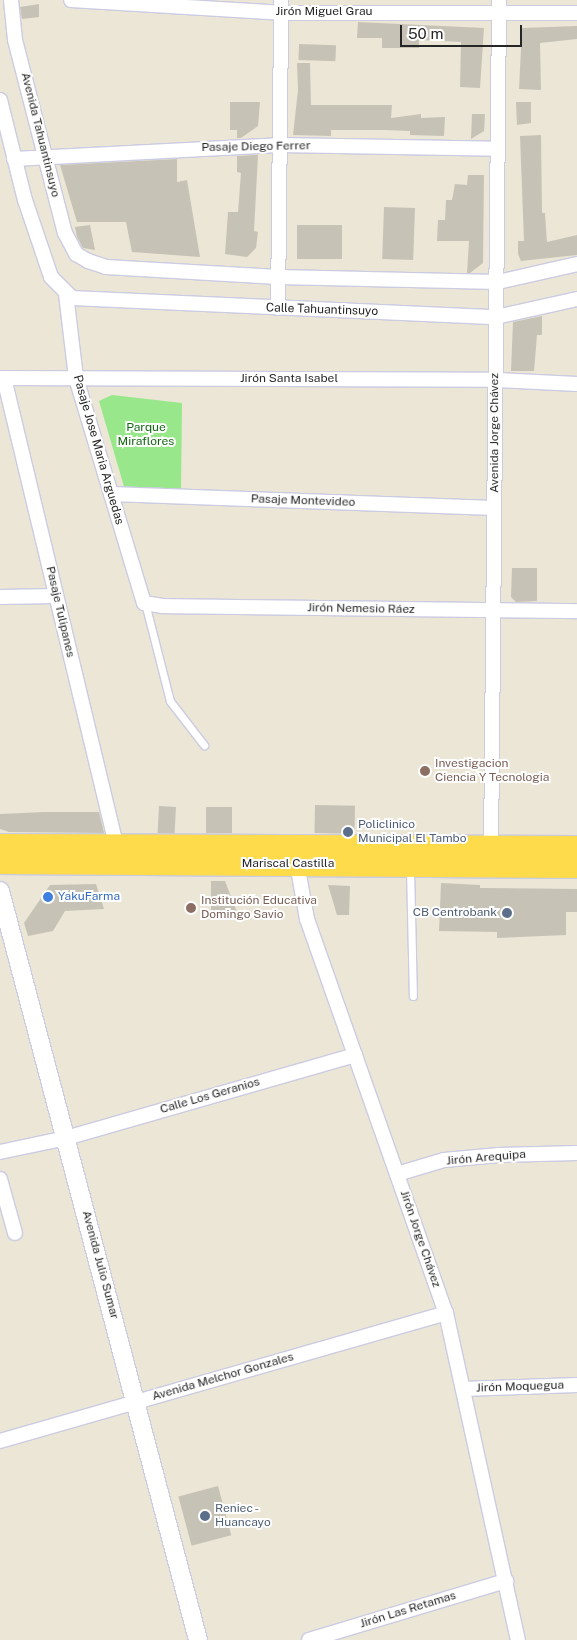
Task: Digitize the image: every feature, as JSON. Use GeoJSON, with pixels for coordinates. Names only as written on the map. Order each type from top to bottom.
{"type":"FeatureCollection","features":[{"type":"Feature","properties":{"kind":"highway","name":"Mariscal Castilla"},"geometry":{"type":"LineString","coordinates":[[0,846],[116,846],[296,856],[410,865],[577,848]]}},
{"type":"Feature","properties":{"kind":"highway","name":"Mariscal Castilla"},"geometry":{"type":"LineString","coordinates":[[0,862],[296,856],[491,857],[577,866]]}},
{"type":"Feature","properties":{"kind":"street","name":"Avenida Tahuantinsuyo"},"geometry":{"type":"LineString","coordinates":[[11,0],[15,40],[65,233],[76,254],[88,262],[106,267],[278,277]]}},
{"type":"Feature","properties":{"kind":"street","name":"Jirón Miguel Grau"},"geometry":{"type":"LineString","coordinates":[[71,0],[281,6],[499,6],[577,14]]}},
{"type":"Feature","properties":{"kind":"street"},"geometry":{"type":"LineString","coordinates":[[278,308],[281,6]]}},
{"type":"Feature","properties":{"kind":"street","name":"Avenida Jorge Chávez"},"geometry":{"type":"LineString","coordinates":[[491,857],[495,380],[498,282],[499,6]]}},
{"type":"Feature","properties":{"kind":"street"},"geometry":{"type":"LineString","coordinates":[[0,100],[14,159],[51,277],[66,294]]}},
{"type":"Feature","properties":{"kind":"street","name":"Pasaje Diego Ferrer"},"geometry":{"type":"LineString","coordinates":[[14,159],[45,155],[279,145],[498,149]]}},
{"type":"Feature","properties":{"kind":"street"},"geometry":{"type":"LineString","coordinates":[[278,277],[498,282],[577,264]]}},
{"type":"Feature","properties":{"kind":"street","name":"Calle Tahuantinsuyo"},"geometry":{"type":"LineString","coordinates":[[66,294],[72,298],[101,302],[496,317],[577,299]]}},
{"type":"Feature","properties":{"kind":"street","name":"Pasaje Jose Maria Arguedas"},"geometry":{"type":"LineString","coordinates":[[66,294],[76,378],[144,603]]}},
{"type":"Feature","properties":{"kind":"street","name":"Jirón Santa Isabel"},"geometry":{"type":"LineString","coordinates":[[2,378],[495,380],[577,384]]}},
{"type":"Feature","properties":{"kind":"street","name":"Pasaje Tulipanes"},"geometry":{"type":"LineString","coordinates":[[2,378],[116,846]]}},
{"type":"Feature","properties":{"kind":"street","name":"Pasaje Montevideo"},"geometry":{"type":"LineString","coordinates":[[111,494],[494,508]]}},
{"type":"Feature","properties":{"kind":"street"},"geometry":{"type":"LineString","coordinates":[[0,597],[56,596]]}},
{"type":"Feature","properties":{"kind":"street","name":"Jirón Nemesio Ráez"},"geometry":{"type":"LineString","coordinates":[[144,603],[164,606],[577,612]]}},
{"type":"Feature","properties":{"kind":"street","name":"Jirón Jorge Chávez"},"geometry":{"type":"LineString","coordinates":[[296,856],[307,919],[446,1313],[518,1640]]}},
{"type":"Feature","properties":{"kind":"street","name":"Avenida Julio Sumar"},"geometry":{"type":"LineString","coordinates":[[0,891],[137,1402],[198,1640]]}},
{"type":"Feature","properties":{"kind":"street","name":"Calle Los Geranios"},"geometry":{"type":"LineString","coordinates":[[0,1152],[66,1138],[355,1055]]}},
{"type":"Feature","properties":{"kind":"street","name":"Jirón Arequipa"},"geometry":{"type":"LineString","coordinates":[[397,1174],[444,1160],[499,1154],[577,1153]]}},
{"type":"Feature","properties":{"kind":"street"},"geometry":{"type":"LineString","coordinates":[[0,1179],[15,1233]]}},
{"type":"Feature","properties":{"kind":"street","name":"Avenida Melchor Gonzales"},"geometry":{"type":"LineString","coordinates":[[0,1441],[446,1313]]}},
{"type":"Feature","properties":{"kind":"street","name":"Jirón Moquegua"},"geometry":{"type":"LineString","coordinates":[[463,1389],[577,1385]]}},
{"type":"Feature","properties":{"kind":"street","name":"Jirón Las Retamas"},"geometry":{"type":"LineString","coordinates":[[309,1640],[506,1581]]}},
{"type":"Feature","properties":{"kind":"lane"},"geometry":{"type":"LineString","coordinates":[[144,603],[170,701],[204,745]]}},
{"type":"Feature","properties":{"kind":"lane"},"geometry":{"type":"LineString","coordinates":[[410,865],[413,996]]}},
{"type":"Feature","properties":{"kind":"green space","name":"Parque Miraflores"},"geometry":{"type":"Polygon","coordinates":[[[112,395],[182,403],[181,492],[125,490],[99,401],[112,395]]]}},
{"type":"Feature","properties":{"kind":"building"},"geometry":{"type":"Polygon","coordinates":[[[39,4],[39,17],[22,19],[20,7],[39,4]]]}},
{"type":"Feature","properties":{"kind":"building"},"geometry":{"type":"Polygon","coordinates":[[[358,22],[484,28],[480,88],[460,87],[461,42],[419,40],[419,48],[382,48],[382,38],[357,38],[358,22]]]}},
{"type":"Feature","properties":{"kind":"building"},"geometry":{"type":"Polygon","coordinates":[[[577,26],[577,39],[540,43],[541,90],[519,89],[522,28],[577,26]]]}},
{"type":"Feature","properties":{"kind":"building"},"geometry":{"type":"Polygon","coordinates":[[[299,44],[336,45],[335,61],[298,60],[299,44]]]}},
{"type":"Feature","properties":{"kind":"building"},"geometry":{"type":"Polygon","coordinates":[[[297,63],[310,63],[311,105],[392,105],[391,118],[421,114],[421,118],[445,117],[444,136],[410,135],[410,131],[385,130],[331,130],[331,136],[293,135],[298,90],[297,63]]]}},
{"type":"Feature","properties":{"kind":"building"},"geometry":{"type":"Polygon","coordinates":[[[230,102],[260,102],[258,126],[241,138],[237,138],[237,130],[230,130],[230,102]]]}},
{"type":"Feature","properties":{"kind":"building"},"geometry":{"type":"Polygon","coordinates":[[[516,102],[531,102],[531,123],[517,125],[516,102]]]}},
{"type":"Feature","properties":{"kind":"building"},"geometry":{"type":"Polygon","coordinates":[[[472,114],[485,114],[484,131],[471,139],[472,114]]]}},
{"type":"Feature","properties":{"kind":"building"},"geometry":{"type":"Polygon","coordinates":[[[541,135],[542,213],[545,213],[547,242],[577,235],[577,255],[521,261],[518,254],[518,241],[524,241],[520,136],[541,135]]]}},
{"type":"Feature","properties":{"kind":"building"},"geometry":{"type":"Polygon","coordinates":[[[258,155],[254,231],[258,232],[256,248],[247,257],[225,254],[228,212],[238,212],[241,173],[237,172],[237,156],[258,155]]]}},
{"type":"Feature","properties":{"kind":"building"},"geometry":{"type":"Polygon","coordinates":[[[177,159],[177,182],[187,180],[200,257],[132,252],[126,222],[77,222],[60,165],[177,159]]]}},
{"type":"Feature","properties":{"kind":"building"},"geometry":{"type":"Polygon","coordinates":[[[468,175],[484,175],[483,263],[470,273],[467,273],[469,241],[437,241],[438,220],[445,220],[446,200],[452,200],[455,184],[467,185],[468,175]]]}},
{"type":"Feature","properties":{"kind":"building"},"geometry":{"type":"Polygon","coordinates":[[[384,207],[415,208],[413,260],[382,259],[384,207]]]}},
{"type":"Feature","properties":{"kind":"building"},"geometry":{"type":"Polygon","coordinates":[[[90,225],[95,250],[83,248],[77,237],[75,227],[90,225]]]}},
{"type":"Feature","properties":{"kind":"building"},"geometry":{"type":"Polygon","coordinates":[[[297,225],[342,225],[342,259],[297,259],[297,225]]]}},
{"type":"Feature","properties":{"kind":"building"},"geometry":{"type":"Polygon","coordinates":[[[542,316],[542,335],[537,335],[534,371],[511,371],[513,322],[542,316]]]}},
{"type":"Feature","properties":{"kind":"building"},"geometry":{"type":"Polygon","coordinates":[[[512,568],[537,568],[537,601],[516,602],[511,597],[512,568]]]}},
{"type":"Feature","properties":{"kind":"building"},"geometry":{"type":"Polygon","coordinates":[[[315,805],[355,806],[355,834],[315,833],[315,805]]]}},
{"type":"Feature","properties":{"kind":"building"},"geometry":{"type":"Polygon","coordinates":[[[159,806],[176,807],[175,834],[158,833],[159,806]]]}},
{"type":"Feature","properties":{"kind":"building"},"geometry":{"type":"Polygon","coordinates":[[[206,807],[232,807],[232,833],[206,833],[206,807]]]}},
{"type":"Feature","properties":{"kind":"building"},"geometry":{"type":"Polygon","coordinates":[[[99,812],[104,833],[9,832],[0,829],[0,814],[99,812]]]}},
{"type":"Feature","properties":{"kind":"building"},"geometry":{"type":"Polygon","coordinates":[[[211,881],[225,881],[237,912],[211,914],[211,881]]]}},
{"type":"Feature","properties":{"kind":"building"},"geometry":{"type":"Polygon","coordinates":[[[441,883],[480,885],[480,888],[577,889],[577,912],[566,912],[566,935],[497,938],[497,932],[439,931],[441,883]]]}},
{"type":"Feature","properties":{"kind":"building"},"geometry":{"type":"Polygon","coordinates":[[[96,884],[104,909],[65,911],[53,931],[28,936],[24,923],[50,885],[96,884]]]}},
{"type":"Feature","properties":{"kind":"building"},"geometry":{"type":"Polygon","coordinates":[[[328,885],[350,886],[349,915],[337,915],[328,885]]]}},
{"type":"Feature","properties":{"kind":"building","name":"Reniec - Huancayo"},"geometry":{"type":"Polygon","coordinates":[[[218,1486],[231,1535],[192,1546],[178,1497],[218,1486]]]}},
{"type":"Feature","properties":{"kind":"place","name":"Investigacion Ciencia Y Tecnologia"},"geometry":{"type":"Point","coordinates":[425,771]}},
{"type":"Feature","properties":{"kind":"place","name":"Policlinico Municipal El Tambo"},"geometry":{"type":"Point","coordinates":[348,832]}},
{"type":"Feature","properties":{"kind":"place","name":"YakuFarma"},"geometry":{"type":"Point","coordinates":[48,897]}},
{"type":"Feature","properties":{"kind":"place","name":"Institución Educativa Domingo Savio"},"geometry":{"type":"Point","coordinates":[191,908]}},
{"type":"Feature","properties":{"kind":"place","name":"CB Centrobank"},"geometry":{"type":"Point","coordinates":[507,913]}},
{"type":"Feature","properties":{"kind":"place","name":"Reniec - Huancayo"},"geometry":{"type":"Point","coordinates":[205,1516]}}]}
